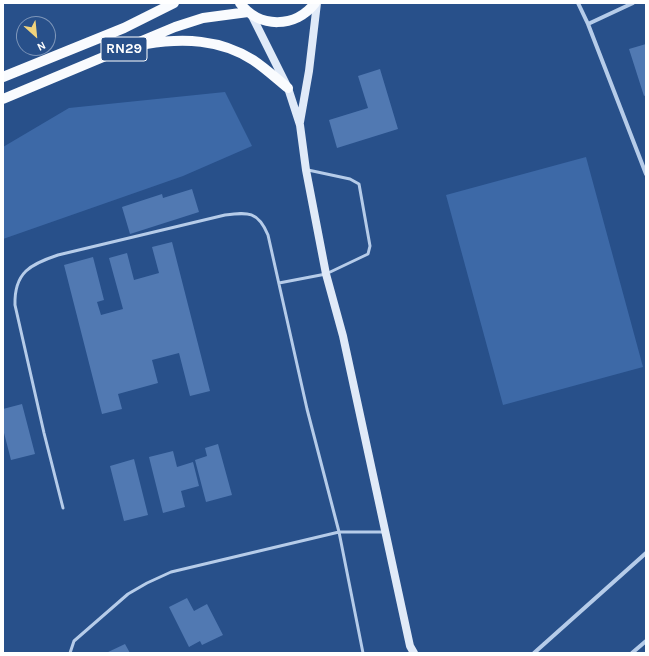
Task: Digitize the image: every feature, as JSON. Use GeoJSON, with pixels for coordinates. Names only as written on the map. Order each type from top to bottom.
{"type":"FeatureCollection","features":[{"type":"Feature","properties":{"kind":"main road","name":"RN29"},"geometry":{"type":"LineString","coordinates":[[3,77],[124,28],[174,3]]}},
{"type":"Feature","properties":{"kind":"main road"},"geometry":{"type":"LineString","coordinates":[[240,3],[250,13],[263,20],[275,23],[288,22],[300,17],[316,3]]}},
{"type":"Feature","properties":{"kind":"main road","name":"RN29"},"geometry":{"type":"LineString","coordinates":[[3,99],[175,27],[203,18],[250,13]]}},
{"type":"Feature","properties":{"kind":"main road"},"geometry":{"type":"LineString","coordinates":[[132,46],[172,40],[217,44],[237,51],[254,60],[288,88]]}},
{"type":"Feature","properties":{"kind":"street"},"geometry":{"type":"LineString","coordinates":[[300,125],[309,72],[316,3]]}},
{"type":"Feature","properties":{"kind":"street"},"geometry":{"type":"LineString","coordinates":[[574,3],[579,8],[588,24],[646,174]]}},
{"type":"Feature","properties":{"kind":"street"},"geometry":{"type":"LineString","coordinates":[[578,3],[579,8]]}},
{"type":"Feature","properties":{"kind":"street"},"geometry":{"type":"LineString","coordinates":[[588,24],[633,3]]}},
{"type":"Feature","properties":{"kind":"street"},"geometry":{"type":"LineString","coordinates":[[250,13],[288,88],[300,125],[306,170],[326,274],[343,336],[411,651]]}},
{"type":"Feature","properties":{"kind":"street"},"geometry":{"type":"LineString","coordinates":[[534,653],[646,554]]}},
{"type":"Feature","properties":{"kind":"street"},"geometry":{"type":"LineString","coordinates":[[632,653],[646,640]]}},
{"type":"Feature","properties":{"kind":"street"},"geometry":{"type":"LineString","coordinates":[[531,653],[538,649]]}},
{"type":"Feature","properties":{"kind":"lane"},"geometry":{"type":"LineString","coordinates":[[279,283],[326,274],[368,254],[370,246],[370,236],[359,184],[350,179],[306,170]]}},
{"type":"Feature","properties":{"kind":"lane"},"geometry":{"type":"LineString","coordinates":[[63,508],[44,433],[15,305],[15,290],[23,274],[38,262],[58,255],[225,215],[249,213],[257,218],[264,226],[279,283],[307,409],[339,532],[363,653]]}},
{"type":"Feature","properties":{"kind":"lane"},"geometry":{"type":"LineString","coordinates":[[70,653],[74,641],[128,594],[171,572],[339,532],[386,532]]}},
{"type":"Feature","properties":{"kind":"shaded area"},"geometry":{"type":"Polygon","coordinates":[[[225,92],[252,146],[183,176],[3,239],[3,147],[69,108],[225,92]]]}},
{"type":"Feature","properties":{"kind":"shaded area"},"geometry":{"type":"Polygon","coordinates":[[[586,157],[643,367],[503,405],[446,195],[586,157]]]}},
{"type":"Feature","properties":{"kind":"building"},"geometry":{"type":"Polygon","coordinates":[[[646,44],[646,95],[644,96],[629,49],[646,44]]]}},
{"type":"Feature","properties":{"kind":"building"},"geometry":{"type":"Polygon","coordinates":[[[380,69],[398,129],[337,148],[329,120],[368,108],[358,76],[380,69]]]}},
{"type":"Feature","properties":{"kind":"building"},"geometry":{"type":"Polygon","coordinates":[[[192,189],[199,212],[130,234],[122,207],[162,194],[163,198],[192,189]]]}},
{"type":"Feature","properties":{"kind":"building"},"geometry":{"type":"Polygon","coordinates":[[[172,242],[210,391],[190,396],[179,353],[152,360],[158,383],[118,394],[122,409],[102,414],[64,265],[93,257],[104,300],[97,302],[101,315],[123,309],[109,258],[127,253],[134,280],[159,273],[152,247],[172,242]]]}},
{"type":"Feature","properties":{"kind":"building"},"geometry":{"type":"Polygon","coordinates":[[[22,404],[35,454],[11,460],[3,429],[3,409],[22,404]]]}},
{"type":"Feature","properties":{"kind":"building"},"geometry":{"type":"Polygon","coordinates":[[[218,444],[232,495],[206,502],[195,460],[207,456],[205,448],[218,444]]]}},
{"type":"Feature","properties":{"kind":"building"},"geometry":{"type":"Polygon","coordinates":[[[173,451],[177,467],[193,462],[199,486],[181,491],[185,507],[163,513],[149,457],[173,451]]]}},
{"type":"Feature","properties":{"kind":"building"},"geometry":{"type":"Polygon","coordinates":[[[134,459],[148,515],[124,521],[110,466],[134,459]]]}},
{"type":"Feature","properties":{"kind":"building"},"geometry":{"type":"Polygon","coordinates":[[[187,598],[194,611],[207,604],[223,635],[202,645],[200,641],[189,647],[169,607],[187,598]]]}},
{"type":"Feature","properties":{"kind":"building"},"geometry":{"type":"Polygon","coordinates":[[[125,644],[130,653],[106,653],[125,644]]]}}]}
